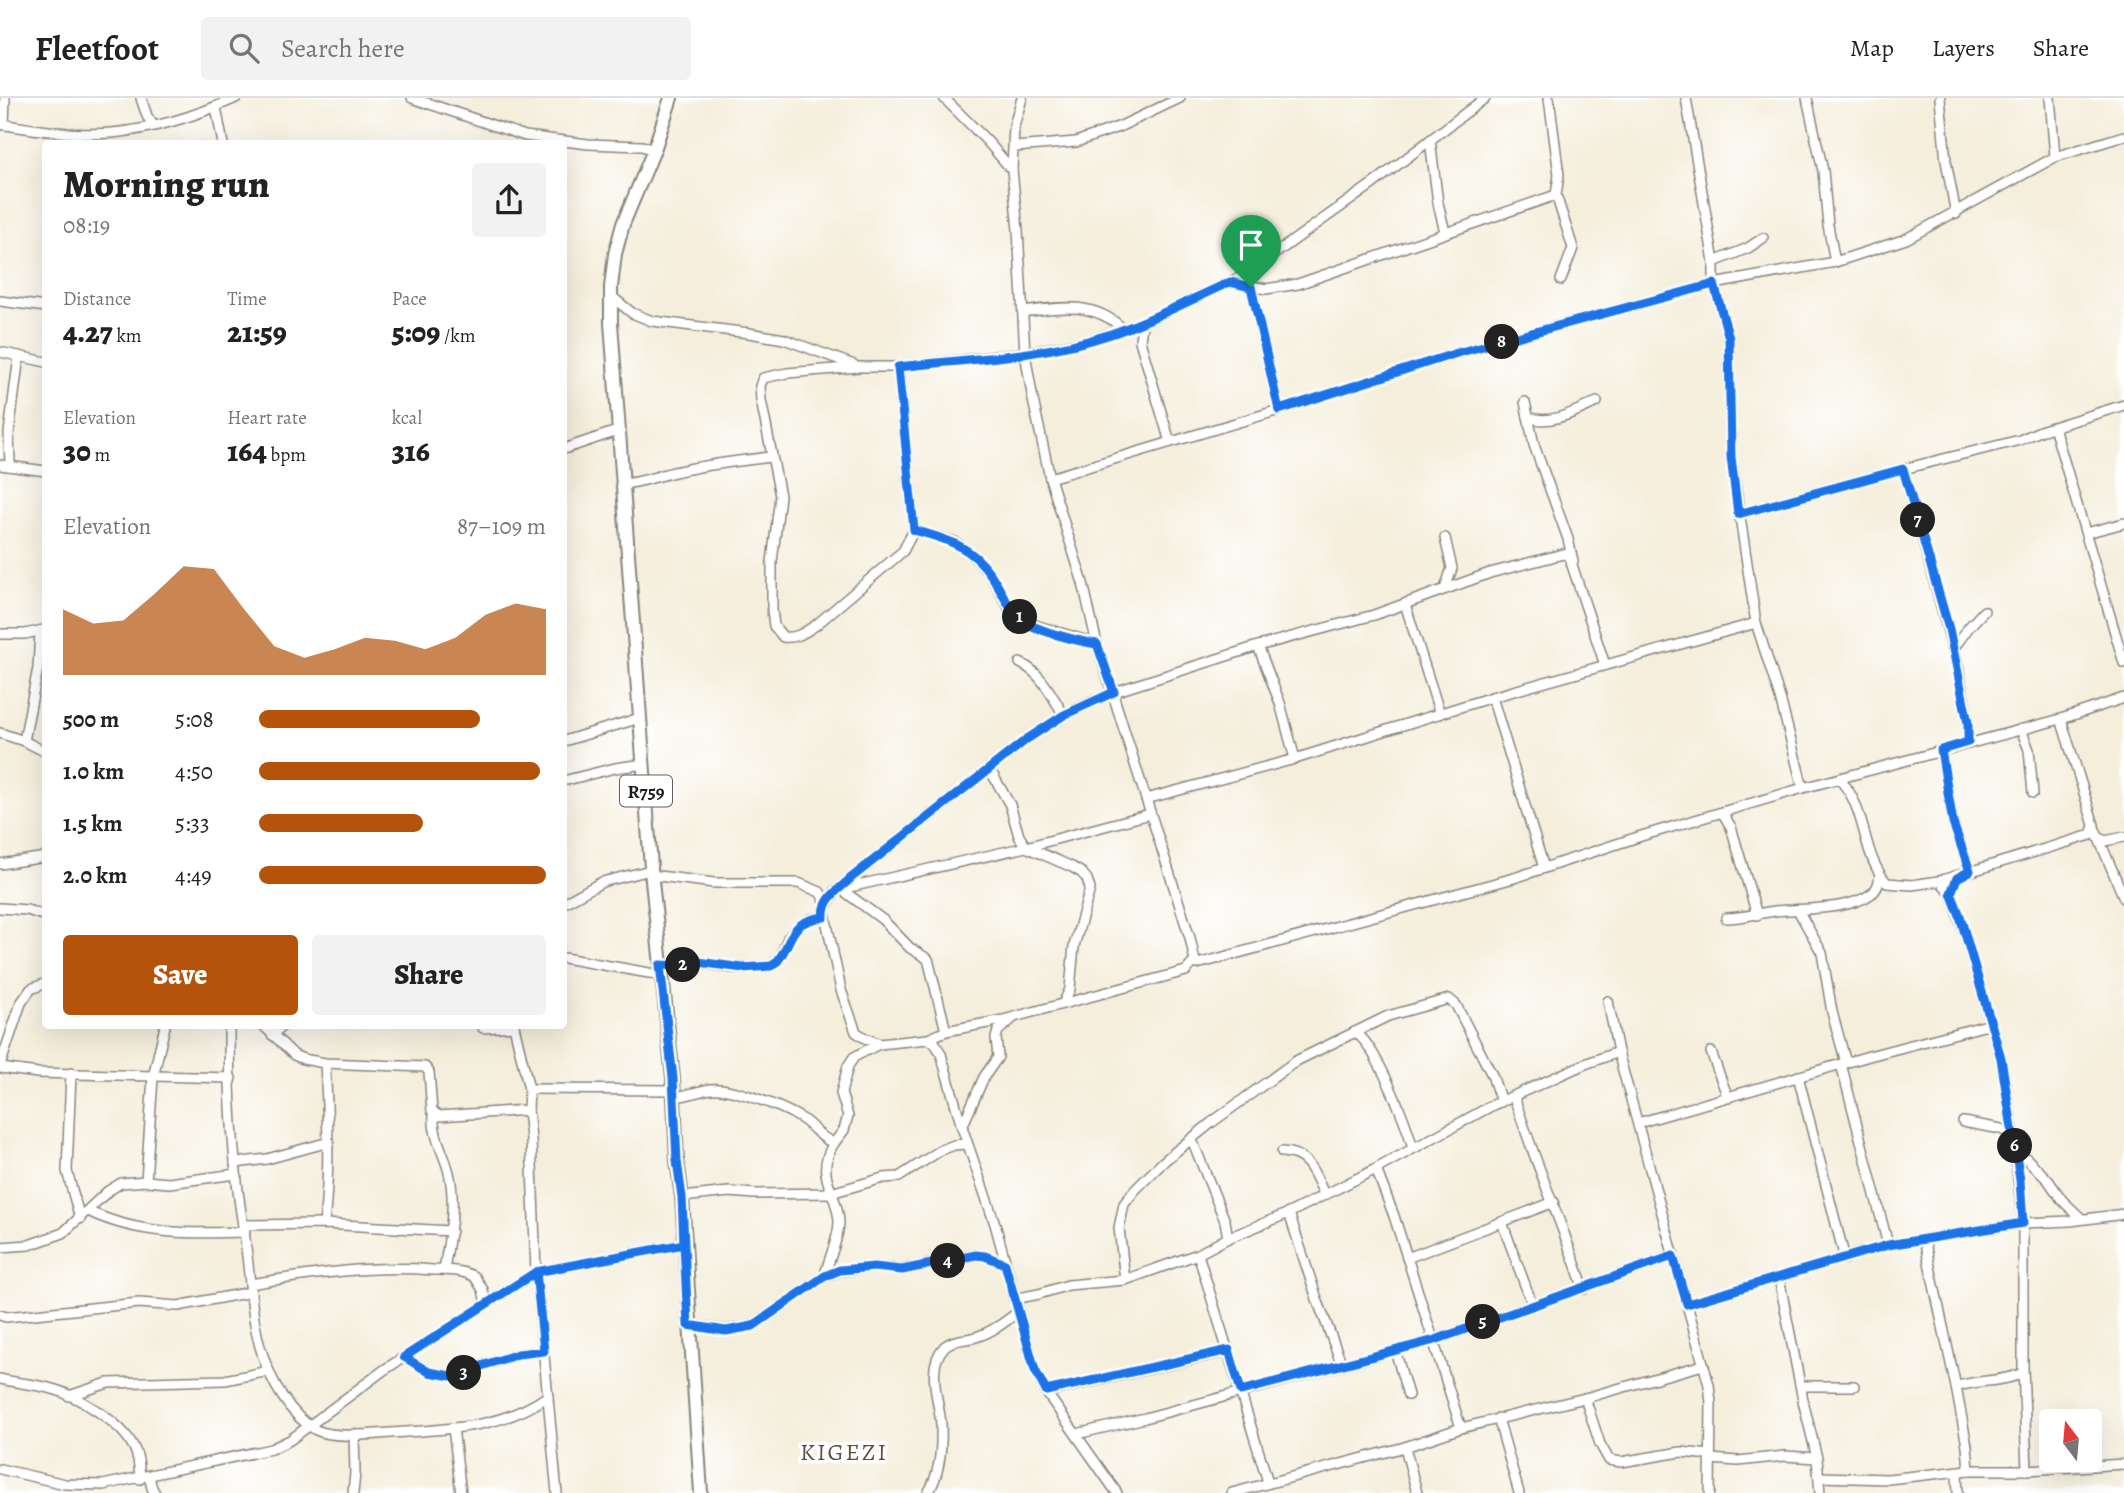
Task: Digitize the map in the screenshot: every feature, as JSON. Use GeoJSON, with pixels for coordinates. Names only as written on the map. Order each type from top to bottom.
{"type":"FeatureCollection","features":[{"type":"Feature","properties":{"kind":"main road","name":"R759"},"geometry":{"type":"LineString","coordinates":[[671,98],[654,150],[623,224],[615,254],[611,296],[617,431],[651,873],[673,1078],[701,1493]]}},
{"type":"Feature","properties":{"kind":"street"},"geometry":{"type":"LineString","coordinates":[[5,98],[2,124],[68,133],[113,133],[153,125],[216,107],[236,98]]}},
{"type":"Feature","properties":{"kind":"street"},"geometry":{"type":"LineString","coordinates":[[141,98],[153,125]]}},
{"type":"Feature","properties":{"kind":"street"},"geometry":{"type":"LineString","coordinates":[[412,98],[525,135],[560,140]]}},
{"type":"Feature","properties":{"kind":"street"},"geometry":{"type":"LineString","coordinates":[[944,98],[1012,170]]}},
{"type":"Feature","properties":{"kind":"street"},"geometry":{"type":"LineString","coordinates":[[1022,98],[1014,126],[1012,170],[1025,353],[1050,478],[1083,583],[1097,644],[1197,964],[1544,868],[1803,788],[2061,719],[2124,698]]}},
{"type":"Feature","properties":{"kind":"street"},"geometry":{"type":"LineString","coordinates":[[1015,147],[1076,142],[1121,126],[1180,98]]}},
{"type":"Feature","properties":{"kind":"street"},"geometry":{"type":"LineString","coordinates":[[898,367],[914,530],[902,551],[816,625],[801,635],[783,637],[774,626],[772,610],[772,562],[780,496],[761,400],[760,386],[763,378],[787,373],[859,367],[898,367],[1025,353],[1084,342],[1142,323],[1245,275],[1290,245],[1485,98]]}},
{"type":"Feature","properties":{"kind":"street"},"geometry":{"type":"LineString","coordinates":[[1549,98],[1559,175],[1556,195],[1573,248],[1560,280]]}},
{"type":"Feature","properties":{"kind":"street"},"geometry":{"type":"LineString","coordinates":[[1686,98],[1714,262],[1714,284],[1729,338],[1731,457],[1756,623],[1780,698],[1803,788]]}},
{"type":"Feature","properties":{"kind":"street"},"geometry":{"type":"LineString","coordinates":[[1807,98],[1823,171],[1828,225],[1835,262]]}},
{"type":"Feature","properties":{"kind":"street"},"geometry":{"type":"LineString","coordinates":[[1940,98],[1946,161],[1956,214]]}},
{"type":"Feature","properties":{"kind":"street"},"geometry":{"type":"LineString","coordinates":[[2050,98],[2055,158]]}},
{"type":"Feature","properties":{"kind":"street"},"geometry":{"type":"LineString","coordinates":[[216,107],[222,140]]}},
{"type":"Feature","properties":{"kind":"street"},"geometry":{"type":"LineString","coordinates":[[1050,478],[1279,410],[1457,353],[1714,284],[1835,262],[1906,239],[2055,158],[2124,136]]}},
{"type":"Feature","properties":{"kind":"street"},"geometry":{"type":"LineString","coordinates":[[567,141],[642,146],[654,150]]}},
{"type":"Feature","properties":{"kind":"street"},"geometry":{"type":"LineString","coordinates":[[1430,141],[1445,233]]}},
{"type":"Feature","properties":{"kind":"street"},"geometry":{"type":"LineString","coordinates":[[1230,282],[1274,290],[1298,284],[1556,195]]}},
{"type":"Feature","properties":{"kind":"street"},"geometry":{"type":"LineString","coordinates":[[1714,262],[1748,248],[1763,238]]}},
{"type":"Feature","properties":{"kind":"street"},"geometry":{"type":"LineString","coordinates":[[1251,287],[1279,410]]}},
{"type":"Feature","properties":{"kind":"street"},"geometry":{"type":"LineString","coordinates":[[611,296],[632,313],[652,321],[784,339],[859,367]]}},
{"type":"Feature","properties":{"kind":"street"},"geometry":{"type":"LineString","coordinates":[[0,301],[42,306]]}},
{"type":"Feature","properties":{"kind":"street"},"geometry":{"type":"LineString","coordinates":[[1023,312],[1080,307],[1097,311],[1124,329]]}},
{"type":"Feature","properties":{"kind":"street"},"geometry":{"type":"LineString","coordinates":[[1142,323],[1140,341],[1170,443]]}},
{"type":"Feature","properties":{"kind":"street"},"geometry":{"type":"LineString","coordinates":[[0,352],[42,361]]}},
{"type":"Feature","properties":{"kind":"street"},"geometry":{"type":"LineString","coordinates":[[19,356],[5,465],[42,470]]}},
{"type":"Feature","properties":{"kind":"street"},"geometry":{"type":"LineString","coordinates":[[1525,402],[1534,445],[1568,539],[1586,612],[1605,665]]}},
{"type":"Feature","properties":{"kind":"street"},"geometry":{"type":"LineString","coordinates":[[1528,417],[1549,420],[1597,402]]}},
{"type":"Feature","properties":{"kind":"street"},"geometry":{"type":"LineString","coordinates":[[1738,514],[2020,440],[2124,405]]}},
{"type":"Feature","properties":{"kind":"street"},"geometry":{"type":"LineString","coordinates":[[2054,427],[2124,663]]}},
{"type":"Feature","properties":{"kind":"street"},"geometry":{"type":"LineString","coordinates":[[567,448],[617,431]]}},
{"type":"Feature","properties":{"kind":"street"},"geometry":{"type":"LineString","coordinates":[[621,484],[641,483],[675,471],[771,457]]}},
{"type":"Feature","properties":{"kind":"street"},"geometry":{"type":"LineString","coordinates":[[1903,469],[1953,649],[1968,723],[1968,742]]}},
{"type":"Feature","properties":{"kind":"street"},"geometry":{"type":"LineString","coordinates":[[2086,533],[2124,523]]}},
{"type":"Feature","properties":{"kind":"street"},"geometry":{"type":"LineString","coordinates":[[914,530],[955,542],[971,554],[989,572],[1008,606],[1025,622],[1097,644]]}},
{"type":"Feature","properties":{"kind":"street"},"geometry":{"type":"LineString","coordinates":[[1445,538],[1452,568],[1445,589]]}},
{"type":"Feature","properties":{"kind":"street"},"geometry":{"type":"LineString","coordinates":[[841,889],[851,878],[1027,739],[1064,715],[1114,692],[1258,646],[1374,615],[1503,569],[1553,555],[1569,556],[1573,564]]}},
{"type":"Feature","properties":{"kind":"street"},"geometry":{"type":"LineString","coordinates":[[1405,604],[1440,714]]}},
{"type":"Feature","properties":{"kind":"street"},"geometry":{"type":"LineString","coordinates":[[1953,649],[1984,611]]}},
{"type":"Feature","properties":{"kind":"street"},"geometry":{"type":"LineString","coordinates":[[1146,799],[1756,623]]}},
{"type":"Feature","properties":{"kind":"street"},"geometry":{"type":"LineString","coordinates":[[0,634],[42,630]]}},
{"type":"Feature","properties":{"kind":"street"},"geometry":{"type":"LineString","coordinates":[[24,741],[42,638]]}},
{"type":"Feature","properties":{"kind":"street"},"geometry":{"type":"LineString","coordinates":[[1258,646],[1280,702],[1294,758]]}},
{"type":"Feature","properties":{"kind":"street"},"geometry":{"type":"LineString","coordinates":[[1020,663],[1040,676],[1064,715]]}},
{"type":"Feature","properties":{"kind":"street"},"geometry":{"type":"LineString","coordinates":[[1492,697],[1544,868]]}},
{"type":"Feature","properties":{"kind":"street"},"geometry":{"type":"LineString","coordinates":[[567,740],[640,718]]}},
{"type":"Feature","properties":{"kind":"street"},"geometry":{"type":"LineString","coordinates":[[2061,719],[2094,827],[2124,898]]}},
{"type":"Feature","properties":{"kind":"street"},"geometry":{"type":"LineString","coordinates":[[2021,729],[2031,756],[2033,793]]}},
{"type":"Feature","properties":{"kind":"street"},"geometry":{"type":"LineString","coordinates":[[0,733],[42,750]]}},
{"type":"Feature","properties":{"kind":"street"},"geometry":{"type":"LineString","coordinates":[[1941,750],[1953,823],[1966,872]]}},
{"type":"Feature","properties":{"kind":"street"},"geometry":{"type":"LineString","coordinates":[[567,780],[644,764]]}},
{"type":"Feature","properties":{"kind":"street"},"geometry":{"type":"LineString","coordinates":[[989,768],[1010,805],[1019,836],[1027,847],[1082,873],[1087,879],[1090,889],[1074,946],[1070,989],[1064,1002]]}},
{"type":"Feature","properties":{"kind":"street"},"geometry":{"type":"LineString","coordinates":[[1839,779],[1855,799],[1874,867],[1887,883],[1912,885],[1940,881],[2086,838],[2091,835],[2094,827]]}},
{"type":"Feature","properties":{"kind":"street"},"geometry":{"type":"LineString","coordinates":[[1722,812],[1731,827],[1757,915]]}},
{"type":"Feature","properties":{"kind":"street"},"geometry":{"type":"LineString","coordinates":[[880,1044],[856,1032],[841,990],[824,917],[826,903],[835,891],[1027,847],[1150,814]]}},
{"type":"Feature","properties":{"kind":"street"},"geometry":{"type":"LineString","coordinates":[[2098,837],[2105,841],[2124,837]]}},
{"type":"Feature","properties":{"kind":"street"},"geometry":{"type":"LineString","coordinates":[[0,864],[42,858]]}},
{"type":"Feature","properties":{"kind":"street"},"geometry":{"type":"LineString","coordinates":[[1951,893],[1954,882],[1966,872]]}},
{"type":"Feature","properties":{"kind":"street"},"geometry":{"type":"LineString","coordinates":[[567,901],[602,882],[651,873],[713,883],[798,883],[820,892],[826,903]]}},
{"type":"Feature","properties":{"kind":"street"},"geometry":{"type":"LineString","coordinates":[[1726,918],[1834,905],[1864,898],[1877,888],[1880,875]]}},
{"type":"Feature","properties":{"kind":"street"},"geometry":{"type":"LineString","coordinates":[[1940,881],[1951,893],[1960,916],[2001,1058],[2015,1147],[2023,1223],[2023,1373],[2027,1470]]}},
{"type":"Feature","properties":{"kind":"street"},"geometry":{"type":"LineString","coordinates":[[841,889],[883,920],[910,948],[928,959],[946,1031]]}},
{"type":"Feature","properties":{"kind":"street"},"geometry":{"type":"LineString","coordinates":[[0,908],[27,910],[42,915]]}},
{"type":"Feature","properties":{"kind":"street"},"geometry":{"type":"LineString","coordinates":[[1798,910],[1822,953],[1832,1012],[1888,1245]]}},
{"type":"Feature","properties":{"kind":"street"},"geometry":{"type":"LineString","coordinates":[[567,958],[661,969],[682,966],[691,961],[733,968],[771,966],[780,958],[788,939],[800,925],[810,919],[824,917]]}},
{"type":"Feature","properties":{"kind":"street"},"geometry":{"type":"LineString","coordinates":[[825,1276],[838,1229],[836,1200],[831,1193],[825,1170],[827,1158],[844,1130],[848,1116],[841,1093],[848,1066],[854,1057],[880,1044],[928,1039],[946,1031],[1017,1016],[1186,971],[1195,961]]}},
{"type":"Feature","properties":{"kind":"street"},"geometry":{"type":"LineString","coordinates":[[42,985],[31,989],[21,1003],[0,1067],[38,1073],[231,1078]]}},
{"type":"Feature","properties":{"kind":"street"},"geometry":{"type":"LineString","coordinates":[[1125,1280],[1119,1228],[1124,1204],[1135,1190],[1161,1164],[1211,1123],[1296,1061],[1388,1016],[1449,999],[1456,1005],[1492,1075],[1501,1102]]}},
{"type":"Feature","properties":{"kind":"street"},"geometry":{"type":"LineString","coordinates":[[1608,1001],[1618,1052],[1712,1403],[1710,1493]]}},
{"type":"Feature","properties":{"kind":"street"},"geometry":{"type":"LineString","coordinates":[[962,1127],[984,1077],[998,1057],[998,1031],[1017,1016]]}},
{"type":"Feature","properties":{"kind":"street"},"geometry":{"type":"LineString","coordinates":[[1639,1123],[1844,1063],[1991,1024]]}},
{"type":"Feature","properties":{"kind":"street"},"geometry":{"type":"LineString","coordinates":[[146,1181],[153,1077],[164,1029]]}},
{"type":"Feature","properties":{"kind":"street"},"geometry":{"type":"LineString","coordinates":[[229,1029],[236,1174],[258,1338],[269,1371],[291,1408],[321,1432],[354,1434],[486,1424],[531,1408],[548,1396]]}},
{"type":"Feature","properties":{"kind":"street"},"geometry":{"type":"LineString","coordinates":[[267,1029],[294,1055],[325,1063],[421,1065],[429,1072],[434,1130],[453,1195],[451,1231],[444,1270]]}},
{"type":"Feature","properties":{"kind":"street"},"geometry":{"type":"LineString","coordinates":[[272,1035],[279,1029]]}},
{"type":"Feature","properties":{"kind":"street"},"geometry":{"type":"LineString","coordinates":[[515,1029],[529,1089],[536,1272],[557,1493]]}},
{"type":"Feature","properties":{"kind":"street"},"geometry":{"type":"LineString","coordinates":[[1355,1032],[1365,1040],[1393,1094],[1413,1148]]}},
{"type":"Feature","properties":{"kind":"street"},"geometry":{"type":"LineString","coordinates":[[928,1039],[935,1043],[941,1054],[967,1144],[995,1224],[1035,1370],[1046,1391],[1117,1493]]}},
{"type":"Feature","properties":{"kind":"street"},"geometry":{"type":"LineString","coordinates":[[1014,1299],[1068,1285],[1125,1280],[1198,1254],[1228,1238],[1289,1213],[1501,1102],[1618,1052]]}},
{"type":"Feature","properties":{"kind":"street"},"geometry":{"type":"LineString","coordinates":[[1711,1052],[1728,1098]]}},
{"type":"Feature","properties":{"kind":"street"},"geometry":{"type":"LineString","coordinates":[[324,1224],[329,1179],[325,1063]]}},
{"type":"Feature","properties":{"kind":"street"},"geometry":{"type":"LineString","coordinates":[[71,1073],[67,1171],[80,1219]]}},
{"type":"Feature","properties":{"kind":"street"},"geometry":{"type":"LineString","coordinates":[[1798,1076],[1845,1259]]}},
{"type":"Feature","properties":{"kind":"street"},"geometry":{"type":"LineString","coordinates":[[529,1089],[687,1096],[710,1089],[733,1091],[802,1118],[816,1133],[834,1143]]}},
{"type":"Feature","properties":{"kind":"street"},"geometry":{"type":"LineString","coordinates":[[1514,1097],[1584,1289]]}},
{"type":"Feature","properties":{"kind":"street"},"geometry":{"type":"LineString","coordinates":[[434,1114],[439,1116],[528,1110]]}},
{"type":"Feature","properties":{"kind":"street"},"geometry":{"type":"LineString","coordinates":[[1963,1122],[2001,1129],[2013,1135]]}},
{"type":"Feature","properties":{"kind":"street"},"geometry":{"type":"LineString","coordinates":[[1192,1140],[1225,1221],[1228,1238]]}},
{"type":"Feature","properties":{"kind":"street"},"geometry":{"type":"LineString","coordinates":[[235,1163],[329,1142]]}},
{"type":"Feature","properties":{"kind":"street"},"geometry":{"type":"LineString","coordinates":[[682,1197],[729,1192],[831,1193],[883,1178],[899,1177],[941,1150],[967,1144]]}},
{"type":"Feature","properties":{"kind":"street"},"geometry":{"type":"LineString","coordinates":[[2015,1147],[2082,1219]]}},
{"type":"Feature","properties":{"kind":"street"},"geometry":{"type":"LineString","coordinates":[[1282,1152],[1300,1155],[1306,1160],[1324,1194]]}},
{"type":"Feature","properties":{"kind":"street"},"geometry":{"type":"LineString","coordinates":[[1376,1169],[1435,1340],[1461,1428]]}},
{"type":"Feature","properties":{"kind":"street"},"geometry":{"type":"LineString","coordinates":[[0,1247],[44,1241],[63,1233],[108,1191],[121,1183],[169,1183],[236,1174]]}},
{"type":"Feature","properties":{"kind":"street"},"geometry":{"type":"LineString","coordinates":[[1407,1258],[1554,1202]]}},
{"type":"Feature","properties":{"kind":"street"},"geometry":{"type":"LineString","coordinates":[[88,1211],[108,1221],[138,1229],[185,1234],[324,1224],[451,1231]]}},
{"type":"Feature","properties":{"kind":"street"},"geometry":{"type":"LineString","coordinates":[[1289,1213],[1342,1365]]}},
{"type":"Feature","properties":{"kind":"street"},"geometry":{"type":"LineString","coordinates":[[1687,1304],[1888,1245],[2023,1223],[2124,1214]]}},
{"type":"Feature","properties":{"kind":"street"},"geometry":{"type":"LineString","coordinates":[[1502,1222],[1532,1304]]}},
{"type":"Feature","properties":{"kind":"street"},"geometry":{"type":"LineString","coordinates":[[1924,1239],[1956,1387],[1969,1470]]}},
{"type":"Feature","properties":{"kind":"street"},"geometry":{"type":"LineString","coordinates":[[0,1469],[65,1489],[103,1485],[271,1449],[290,1440],[352,1392],[536,1272],[684,1244]]}},
{"type":"Feature","properties":{"kind":"street"},"geometry":{"type":"LineString","coordinates":[[1198,1254],[1268,1482]]}},
{"type":"Feature","properties":{"kind":"street"},"geometry":{"type":"LineString","coordinates":[[688,1325],[726,1331],[753,1326],[825,1276],[840,1270],[874,1267],[902,1270],[976,1255],[1005,1264]]}},
{"type":"Feature","properties":{"kind":"street"},"geometry":{"type":"LineString","coordinates":[[1077,1434],[1435,1340],[1673,1256]]}},
{"type":"Feature","properties":{"kind":"street"},"geometry":{"type":"LineString","coordinates":[[0,1315],[6,1317],[138,1303],[178,1306],[332,1270],[444,1270],[469,1274],[475,1277],[483,1290],[486,1303]]}},
{"type":"Feature","properties":{"kind":"street"},"geometry":{"type":"LineString","coordinates":[[1779,1278],[1818,1458],[1820,1493]]}},
{"type":"Feature","properties":{"kind":"street"},"geometry":{"type":"LineString","coordinates":[[928,1493],[935,1482],[939,1450],[941,1424],[934,1366],[939,1354],[947,1344],[990,1331],[1018,1312]]}},
{"type":"Feature","properties":{"kind":"street"},"geometry":{"type":"LineString","coordinates":[[1046,1391],[1229,1350]]}},
{"type":"Feature","properties":{"kind":"street"},"geometry":{"type":"LineString","coordinates":[[1395,1350],[1408,1395]]}},
{"type":"Feature","properties":{"kind":"street"},"geometry":{"type":"LineString","coordinates":[[404,1357],[429,1372],[451,1376],[518,1354],[544,1351]]}},
{"type":"Feature","properties":{"kind":"street"},"geometry":{"type":"LineString","coordinates":[[1232,1493],[1405,1447],[1461,1428],[1585,1398],[1703,1365]]}},
{"type":"Feature","properties":{"kind":"street"},"geometry":{"type":"LineString","coordinates":[[69,1396],[107,1383],[225,1380],[269,1371]]}},
{"type":"Feature","properties":{"kind":"street"},"geometry":{"type":"LineString","coordinates":[[1956,1387],[1975,1381],[2008,1379],[2023,1373]]}},
{"type":"Feature","properties":{"kind":"street"},"geometry":{"type":"LineString","coordinates":[[0,1379],[48,1387],[80,1401],[124,1432],[134,1448],[144,1477],[155,1493]]}},
{"type":"Feature","properties":{"kind":"street"},"geometry":{"type":"LineString","coordinates":[[1801,1386],[1854,1386]]}},
{"type":"Feature","properties":{"kind":"street"},"geometry":{"type":"LineString","coordinates":[[1585,1398],[1608,1460],[1621,1462],[1681,1452],[1738,1461],[1785,1456],[1818,1458]]}},
{"type":"Feature","properties":{"kind":"street"},"geometry":{"type":"LineString","coordinates":[[1498,1418],[1519,1493]]}},
{"type":"Feature","properties":{"kind":"street"},"geometry":{"type":"LineString","coordinates":[[453,1428],[461,1493]]}},
{"type":"Feature","properties":{"kind":"street"},"geometry":{"type":"LineString","coordinates":[[353,1493],[354,1434]]}},
{"type":"Feature","properties":{"kind":"street"},"geometry":{"type":"LineString","coordinates":[[1405,1447],[1417,1493]]}},
{"type":"Feature","properties":{"kind":"street"},"geometry":{"type":"LineString","coordinates":[[1820,1477],[1888,1479],[1969,1470],[2027,1470],[2124,1464]]}},
{"type":"Feature","properties":{"kind":"street"},"geometry":{"type":"LineString","coordinates":[[1957,1473],[1958,1493]]}},
{"type":"Feature","properties":{"kind":"district","name":"KIGEZI"},"geometry":{"type":"Point","coordinates":[844,1452]}},
{"type":"Feature","properties":{"kind":"route"},"geometry":{"type":"LineString","coordinates":[[1251,287],[1230,282],[1142,323],[1084,342],[1025,353],[898,367],[914,530],[955,542],[971,554],[989,572],[1008,606],[1025,622],[1034,627],[1097,644],[1114,692],[1064,715],[1027,739],[953,796],[841,889],[835,891],[826,903],[824,917],[810,919],[795,929],[776,963],[771,966],[743,968],[691,961],[682,966],[660,965],[673,1078],[684,1244],[536,1272],[404,1357],[429,1372],[451,1376],[518,1354],[544,1351],[536,1272],[623,1256],[684,1244],[688,1325],[726,1331],[753,1326],[825,1276],[840,1270],[874,1267],[902,1270],[976,1255],[1005,1264],[1035,1370],[1046,1391],[1229,1350],[1241,1391],[1435,1340],[1673,1256],[1687,1304],[1888,1245],[2023,1223],[2020,1180],[2001,1058],[1951,893],[1957,878],[1970,871],[1962,855],[1953,823],[1941,750],[1968,742],[1968,723],[1949,629],[1903,469],[1738,514],[1731,457],[1729,338],[1714,284],[1457,353],[1279,410],[1251,287]]}}]}
